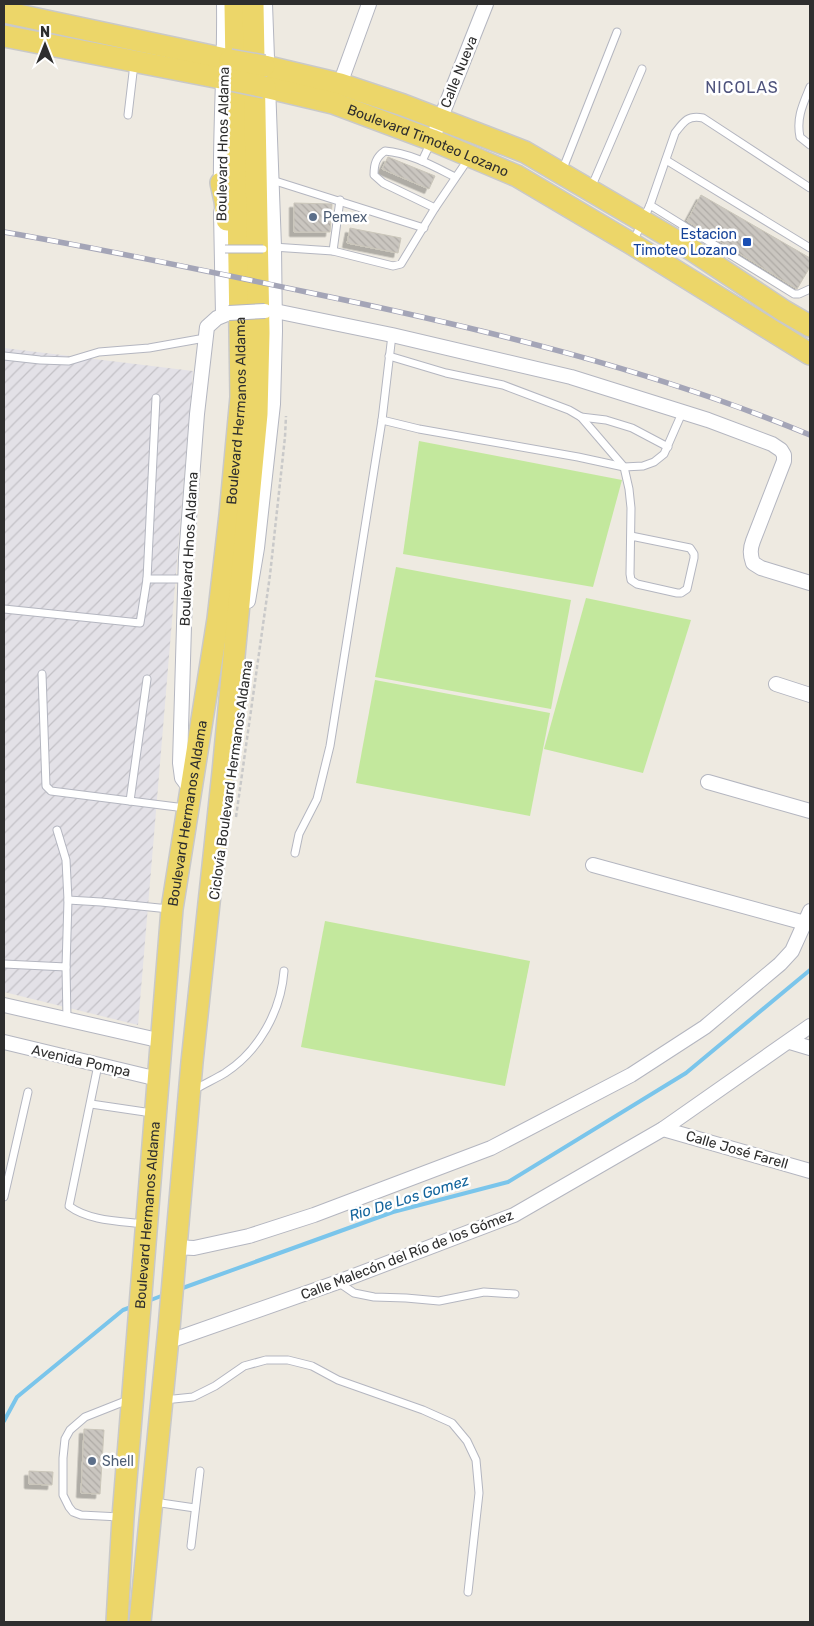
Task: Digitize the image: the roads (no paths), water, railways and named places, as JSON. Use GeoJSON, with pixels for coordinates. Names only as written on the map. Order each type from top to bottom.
{"type":"FeatureCollection","features":[{"type":"Feature","properties":{"kind":"main road","name":"Boulevard Hermanos Aldama"},"geometry":{"type":"LineString","coordinates":[[117,1622],[123,1517],[172,909],[218,620],[241,396],[234,4]]}},
{"type":"Feature","properties":{"kind":"main road","name":"Boulevard Hermanos Aldama"},"geometry":{"type":"LineString","coordinates":[[140,1622],[192,1062],[236,647],[257,414],[259,369],[253,4]]}},
{"type":"Feature","properties":{"kind":"main road","name":"Boulevard Timoteo Lozano"},"geometry":{"type":"LineString","coordinates":[[4,12],[227,69],[266,77],[340,84],[525,152],[591,190],[647,214],[692,250],[810,326]]}},
{"type":"Feature","properties":{"kind":"main road","name":"Boulevard Timoteo Lozano"},"geometry":{"type":"LineString","coordinates":[[4,36],[135,61],[227,69]]}},
{"type":"Feature","properties":{"kind":"main road","name":"Boulevard Timoteo Lozano"},"geometry":{"type":"LineString","coordinates":[[266,77],[470,155],[516,176],[632,244],[810,354]]}},
{"type":"Feature","properties":{"kind":"main road"},"geometry":{"type":"LineString","coordinates":[[221,183],[225,201],[232,263],[239,273]]}},
{"type":"Feature","properties":{"kind":"main road"},"geometry":{"type":"LineString","coordinates":[[160,1060],[192,1062]]}},
{"type":"Feature","properties":{"kind":"street","name":"Boulevard Hnos Aldama"},"geometry":{"type":"LineString","coordinates":[[189,799],[182,778],[180,764],[186,579],[194,445],[205,338],[208,327],[212,322],[226,314],[221,183],[227,69],[224,4]]}},
{"type":"Feature","properties":{"kind":"street"},"geometry":{"type":"LineString","coordinates":[[236,647],[249,598],[273,404],[269,248],[272,180],[266,77],[265,4]]}},
{"type":"Feature","properties":{"kind":"street"},"geometry":{"type":"LineString","coordinates":[[340,84],[369,4]]}},
{"type":"Feature","properties":{"kind":"street","name":"Calle Nueva"},"geometry":{"type":"LineString","coordinates":[[432,140],[486,4]]}},
{"type":"Feature","properties":{"kind":"street"},"geometry":{"type":"LineString","coordinates":[[226,314],[270,311],[392,335],[572,377],[772,444],[782,450],[784,461],[750,550],[753,563],[761,568],[810,583]]}},
{"type":"Feature","properties":{"kind":"street"},"geometry":{"type":"LineString","coordinates":[[776,684],[810,695]]}},
{"type":"Feature","properties":{"kind":"street"},"geometry":{"type":"LineString","coordinates":[[708,782],[810,811]]}},
{"type":"Feature","properties":{"kind":"street"},"geometry":{"type":"LineString","coordinates":[[174,1254],[249,1236],[314,1215],[492,1148],[631,1075],[705,1027],[780,964],[792,951],[808,917],[593,865]]}},
{"type":"Feature","properties":{"kind":"street"},"geometry":{"type":"LineString","coordinates":[[4,1005],[66,1019],[160,1060]]}},
{"type":"Feature","properties":{"kind":"street","name":"Calle Malecón del Río de los Gómez"},"geometry":{"type":"LineString","coordinates":[[168,1335],[338,1282],[514,1215],[663,1129],[790,1042],[810,1026]]}},
{"type":"Feature","properties":{"kind":"street","name":"Avenida Pompa"},"geometry":{"type":"LineString","coordinates":[[4,1042],[98,1065],[160,1060]]}},
{"type":"Feature","properties":{"kind":"street"},"geometry":{"type":"LineString","coordinates":[[790,1042],[810,1048]]}},
{"type":"Feature","properties":{"kind":"street","name":"Calle José Farell"},"geometry":{"type":"LineString","coordinates":[[663,1129],[810,1171]]}},
{"type":"Feature","properties":{"kind":"lane"},"geometry":{"type":"LineString","coordinates":[[562,173],[617,32]]}},
{"type":"Feature","properties":{"kind":"lane"},"geometry":{"type":"LineString","coordinates":[[128,115],[135,61]]}},
{"type":"Feature","properties":{"kind":"lane"},"geometry":{"type":"LineString","coordinates":[[591,190],[642,69]]}},
{"type":"Feature","properties":{"kind":"lane"},"geometry":{"type":"LineString","coordinates":[[810,87],[800,112],[798,127],[800,137],[810,145]]}},
{"type":"Feature","properties":{"kind":"lane"},"geometry":{"type":"LineString","coordinates":[[632,244],[647,214],[675,133],[681,124],[694,116],[703,118],[810,188]]}},
{"type":"Feature","properties":{"kind":"lane"},"geometry":{"type":"LineString","coordinates":[[422,161],[432,140]]}},
{"type":"Feature","properties":{"kind":"lane"},"geometry":{"type":"LineString","coordinates":[[435,208],[382,183],[374,176],[374,166],[378,156],[385,151],[398,152],[455,177]]}},
{"type":"Feature","properties":{"kind":"lane"},"geometry":{"type":"LineString","coordinates":[[224,249],[269,248],[333,251],[397,266],[404,260],[470,155]]}},
{"type":"Feature","properties":{"kind":"lane"},"geometry":{"type":"LineString","coordinates":[[666,160],[810,248]]}},
{"type":"Feature","properties":{"kind":"lane"},"geometry":{"type":"LineString","coordinates":[[272,180],[424,228]]}},
{"type":"Feature","properties":{"kind":"lane"},"geometry":{"type":"LineString","coordinates":[[333,251],[340,200]]}},
{"type":"Feature","properties":{"kind":"lane"},"geometry":{"type":"LineString","coordinates":[[647,214],[794,294],[810,289]]}},
{"type":"Feature","properties":{"kind":"lane"},"geometry":{"type":"LineString","coordinates":[[295,853],[299,834],[317,799],[330,746],[382,420],[388,356],[392,335]]}},
{"type":"Feature","properties":{"kind":"lane"},"geometry":{"type":"LineString","coordinates":[[4,356],[69,361],[100,352],[149,348],[205,338]]}},
{"type":"Feature","properties":{"kind":"lane"},"geometry":{"type":"LineString","coordinates":[[388,356],[446,373],[503,385],[569,410],[581,417],[624,467],[630,498],[631,580],[637,584],[677,593],[687,589],[694,558],[690,548],[631,536]]}},
{"type":"Feature","properties":{"kind":"lane"},"geometry":{"type":"LineString","coordinates":[[4,609],[140,623],[146,579],[156,398]]}},
{"type":"Feature","properties":{"kind":"lane"},"geometry":{"type":"LineString","coordinates":[[382,420],[419,429],[578,456],[624,467],[643,466],[654,462],[664,454],[682,413]]}},
{"type":"Feature","properties":{"kind":"lane"},"geometry":{"type":"LineString","coordinates":[[581,417],[606,420],[632,428],[668,447]]}},
{"type":"Feature","properties":{"kind":"lane"},"geometry":{"type":"LineString","coordinates":[[146,579],[186,579]]}},
{"type":"Feature","properties":{"kind":"lane"},"geometry":{"type":"LineString","coordinates":[[42,674],[46,786],[50,791],[130,801],[189,799]]}},
{"type":"Feature","properties":{"kind":"lane"},"geometry":{"type":"LineString","coordinates":[[130,801],[146,679]]}},
{"type":"Feature","properties":{"kind":"lane"},"geometry":{"type":"LineString","coordinates":[[57,830],[66,860],[68,900],[66,1019]]}},
{"type":"Feature","properties":{"kind":"lane"},"geometry":{"type":"LineString","coordinates":[[68,900],[172,909]]}},
{"type":"Feature","properties":{"kind":"lane"},"geometry":{"type":"LineString","coordinates":[[4,964],[66,967]]}},
{"type":"Feature","properties":{"kind":"lane"},"geometry":{"type":"LineString","coordinates":[[189,1093],[226,1072],[261,1037],[274,1015],[283,988],[284,971]]}},
{"type":"Feature","properties":{"kind":"lane"},"geometry":{"type":"LineString","coordinates":[[98,1065],[69,1206],[82,1213],[100,1218],[147,1224]]}},
{"type":"Feature","properties":{"kind":"lane"},"geometry":{"type":"LineString","coordinates":[[4,1198],[28,1092]]}},
{"type":"Feature","properties":{"kind":"lane"},"geometry":{"type":"LineString","coordinates":[[91,1104],[156,1113]]}},
{"type":"Feature","properties":{"kind":"lane"},"geometry":{"type":"LineString","coordinates":[[338,1282],[354,1293],[374,1297],[439,1301],[484,1292],[515,1294]]}},
{"type":"Feature","properties":{"kind":"lane"},"geometry":{"type":"LineString","coordinates":[[162,1400],[193,1397],[215,1386],[244,1366],[266,1360],[288,1360],[312,1366],[338,1380],[423,1410],[452,1423],[467,1441],[476,1460],[478,1493],[468,1592]]}},
{"type":"Feature","properties":{"kind":"lane"},"geometry":{"type":"LineString","coordinates":[[123,1517],[81,1515],[74,1512],[63,1495],[63,1458],[65,1439],[70,1430],[85,1417],[133,1398]]}},
{"type":"Feature","properties":{"kind":"lane"},"geometry":{"type":"LineString","coordinates":[[191,1546],[200,1471]]}},
{"type":"Feature","properties":{"kind":"lane"},"geometry":{"type":"LineString","coordinates":[[152,1501],[195,1508]]}},
{"type":"Feature","properties":{"kind":"waterway","name":"Rio De Los Gomez"},"geometry":{"type":"LineString","coordinates":[[180,1289],[393,1212],[508,1182],[686,1073],[810,970]]}},
{"type":"Feature","properties":{"kind":"waterway","name":"Rio De Los Gomez"},"geometry":{"type":"LineString","coordinates":[[148,1301],[164,1295]]}},
{"type":"Feature","properties":{"kind":"waterway","name":"Rio De Los Gomez"},"geometry":{"type":"LineString","coordinates":[[4,1421],[17,1397],[123,1310],[134,1306]]}},
{"type":"Feature","properties":{"kind":"railway"},"geometry":{"type":"LineString","coordinates":[[4,232],[379,307],[504,337],[566,353],[689,390],[750,411],[810,435]]}},
{"type":"Feature","properties":{"kind":"place","name":"Pemex"},"geometry":{"type":"Point","coordinates":[313,217]}},
{"type":"Feature","properties":{"kind":"place","name":"Estacion Timoteo Lozano"},"geometry":{"type":"Point","coordinates":[747,242]}},
{"type":"Feature","properties":{"kind":"place","name":"Shell"},"geometry":{"type":"Point","coordinates":[92,1461]}},
{"type":"Feature","properties":{"kind":"district","name":"NICOLAS"},"geometry":{"type":"Point","coordinates":[742,87]}}]}
